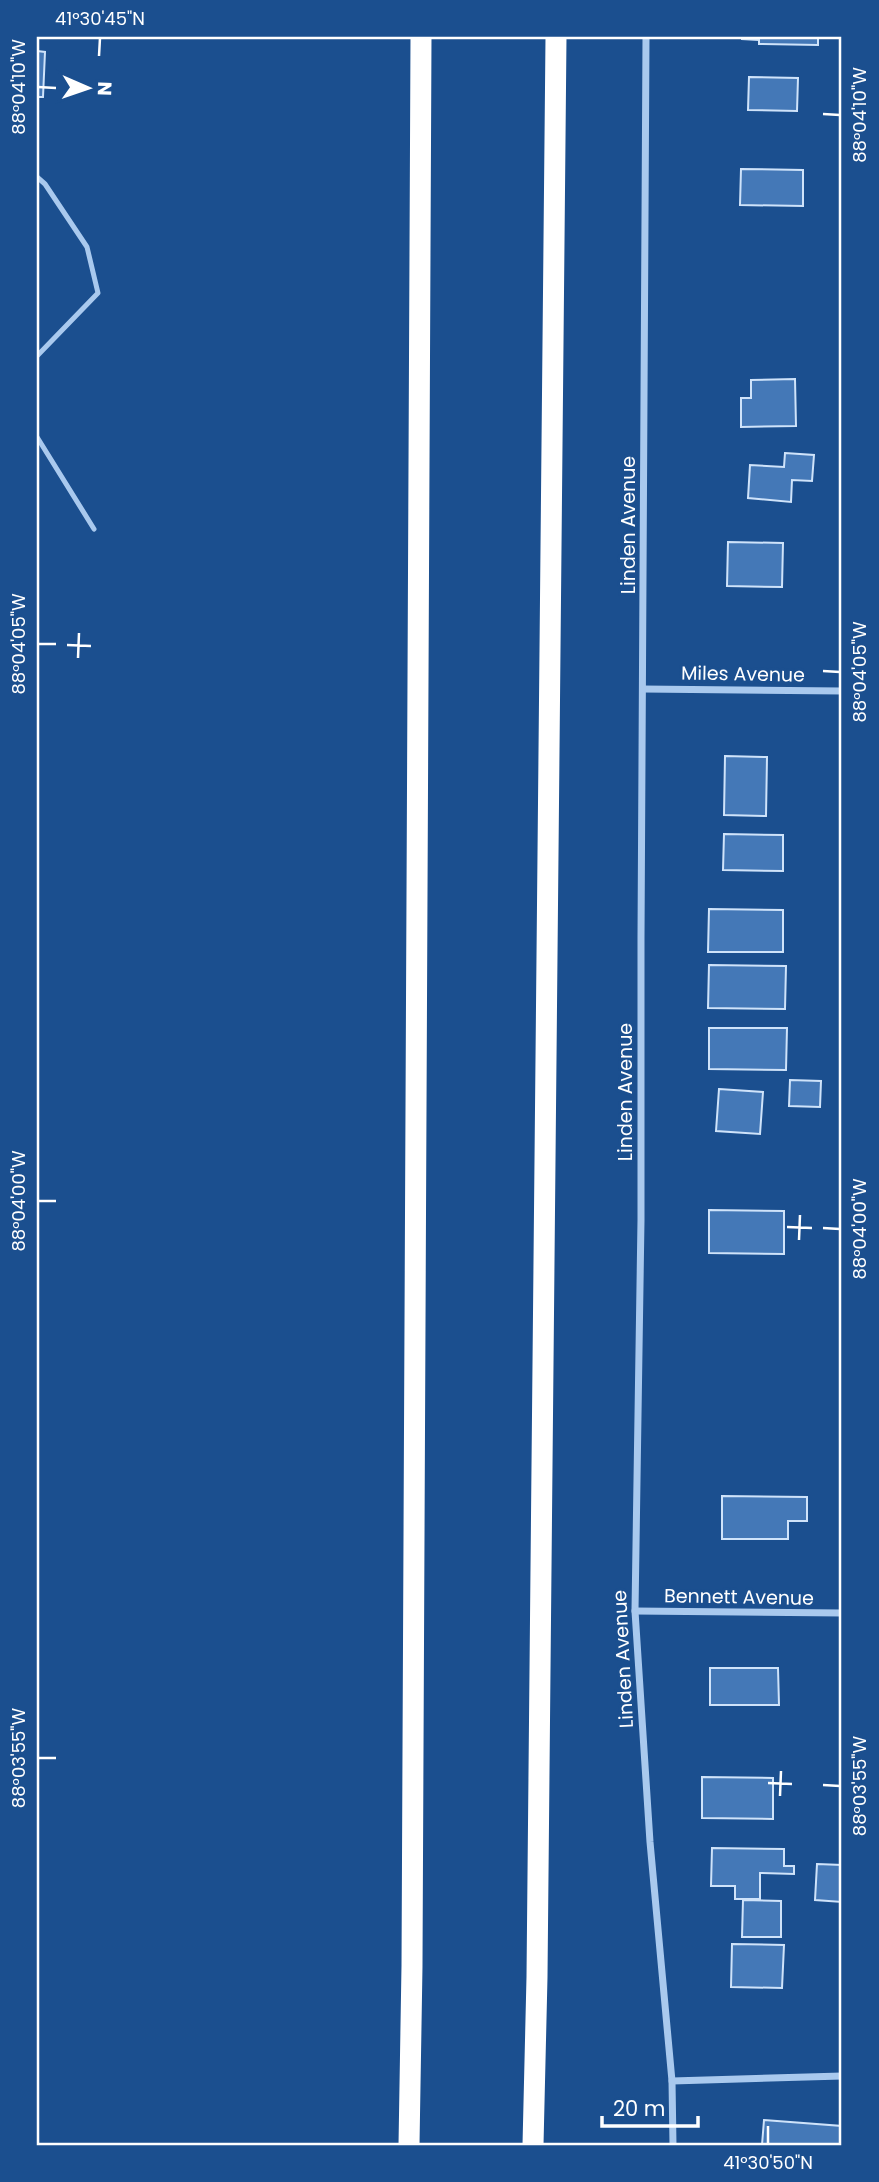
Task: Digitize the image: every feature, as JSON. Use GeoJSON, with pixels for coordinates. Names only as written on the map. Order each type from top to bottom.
{"type":"FeatureCollection","features":[{"type":"Feature","properties":{"kind":"highway"},"geometry":{"type":"LineString","coordinates":[[409,2145],[421,37]]}},
{"type":"Feature","properties":{"kind":"highway"},"geometry":{"type":"LineString","coordinates":[[533,2145],[556,37]]}},
{"type":"Feature","properties":{"kind":"street","name":"Linden Avenue"},"geometry":{"type":"LineString","coordinates":[[646,37],[641,1220],[635,1611],[650,1842],[672,2081],[673,2145]]}},
{"type":"Feature","properties":{"kind":"street","name":"Miles Avenue"},"geometry":{"type":"LineString","coordinates":[[643,689],[842,691]]}},
{"type":"Feature","properties":{"kind":"street","name":"Bennett Avenue"},"geometry":{"type":"LineString","coordinates":[[635,1611],[842,1613]]}},
{"type":"Feature","properties":{"kind":"street"},"geometry":{"type":"LineString","coordinates":[[672,2081],[842,2076]]}},
{"type":"Feature","properties":{"kind":"lane"},"geometry":{"type":"LineString","coordinates":[[37,177],[45,184],[88,247],[97,293],[37,356]]}},
{"type":"Feature","properties":{"kind":"lane"},"geometry":{"type":"LineString","coordinates":[[37,437],[94,528]]}},
{"type":"Feature","properties":{"kind":"building"},"geometry":{"type":"Polygon","coordinates":[[[742,37],[818,37],[818,45],[759,44],[759,40],[742,37]]]}},
{"type":"Feature","properties":{"kind":"building"},"geometry":{"type":"Polygon","coordinates":[[[37,51],[45,52],[43,97],[37,97],[37,51]]]}},
{"type":"Feature","properties":{"kind":"building"},"geometry":{"type":"Polygon","coordinates":[[[749,77],[798,78],[797,111],[748,110],[749,77]]]}},
{"type":"Feature","properties":{"kind":"building"},"geometry":{"type":"Polygon","coordinates":[[[741,169],[803,170],[803,206],[740,205],[741,169]]]}},
{"type":"Feature","properties":{"kind":"building"},"geometry":{"type":"Polygon","coordinates":[[[795,379],[796,426],[741,427],[741,398],[751,398],[751,380],[795,379]]]}},
{"type":"Feature","properties":{"kind":"building"},"geometry":{"type":"Polygon","coordinates":[[[785,453],[814,455],[812,481],[792,480],[791,502],[748,498],[750,465],[784,467],[785,453]]]}},
{"type":"Feature","properties":{"kind":"building"},"geometry":{"type":"Polygon","coordinates":[[[728,542],[783,543],[782,587],[727,586],[728,542]]]}},
{"type":"Feature","properties":{"kind":"building"},"geometry":{"type":"Polygon","coordinates":[[[725,756],[767,757],[766,816],[724,815],[725,756]]]}},
{"type":"Feature","properties":{"kind":"building"},"geometry":{"type":"Polygon","coordinates":[[[724,834],[783,835],[783,871],[723,870],[724,834]]]}},
{"type":"Feature","properties":{"kind":"building"},"geometry":{"type":"Polygon","coordinates":[[[709,909],[783,910],[783,952],[708,952],[709,909]]]}},
{"type":"Feature","properties":{"kind":"building"},"geometry":{"type":"Polygon","coordinates":[[[709,965],[786,966],[785,1009],[708,1008],[709,965]]]}},
{"type":"Feature","properties":{"kind":"building"},"geometry":{"type":"Polygon","coordinates":[[[709,1028],[787,1028],[786,1070],[709,1069],[709,1028]]]}},
{"type":"Feature","properties":{"kind":"building"},"geometry":{"type":"Polygon","coordinates":[[[790,1080],[821,1081],[820,1107],[789,1106],[790,1080]]]}},
{"type":"Feature","properties":{"kind":"building"},"geometry":{"type":"Polygon","coordinates":[[[719,1089],[763,1092],[760,1134],[716,1131],[719,1089]]]}},
{"type":"Feature","properties":{"kind":"building"},"geometry":{"type":"Polygon","coordinates":[[[709,1210],[784,1211],[784,1254],[709,1253],[709,1210]]]}},
{"type":"Feature","properties":{"kind":"building"},"geometry":{"type":"Polygon","coordinates":[[[722,1496],[807,1497],[807,1521],[788,1521],[788,1539],[722,1539],[722,1496]]]}},
{"type":"Feature","properties":{"kind":"building"},"geometry":{"type":"Polygon","coordinates":[[[710,1668],[778,1668],[779,1705],[710,1705],[710,1668]]]}},
{"type":"Feature","properties":{"kind":"building"},"geometry":{"type":"Polygon","coordinates":[[[702,1777],[773,1778],[773,1819],[702,1818],[702,1777]]]}},
{"type":"Feature","properties":{"kind":"building"},"geometry":{"type":"Polygon","coordinates":[[[712,1848],[784,1849],[784,1866],[794,1866],[794,1874],[760,1873],[760,1899],[735,1899],[735,1886],[711,1886],[712,1848]]]}},
{"type":"Feature","properties":{"kind":"building"},"geometry":{"type":"Polygon","coordinates":[[[817,1864],[842,1865],[842,1902],[815,1900],[817,1864]]]}},
{"type":"Feature","properties":{"kind":"building"},"geometry":{"type":"Polygon","coordinates":[[[743,1900],[781,1901],[781,1937],[742,1937],[743,1900]]]}},
{"type":"Feature","properties":{"kind":"building"},"geometry":{"type":"Polygon","coordinates":[[[842,1921],[842,1985],[840,1985],[842,1921]]]}},
{"type":"Feature","properties":{"kind":"building"},"geometry":{"type":"Polygon","coordinates":[[[732,1944],[784,1945],[782,1988],[731,1987],[732,1944]]]}},
{"type":"Feature","properties":{"kind":"building"},"geometry":{"type":"Polygon","coordinates":[[[764,2120],[842,2126],[842,2145],[762,2145],[764,2120]]]}}]}
